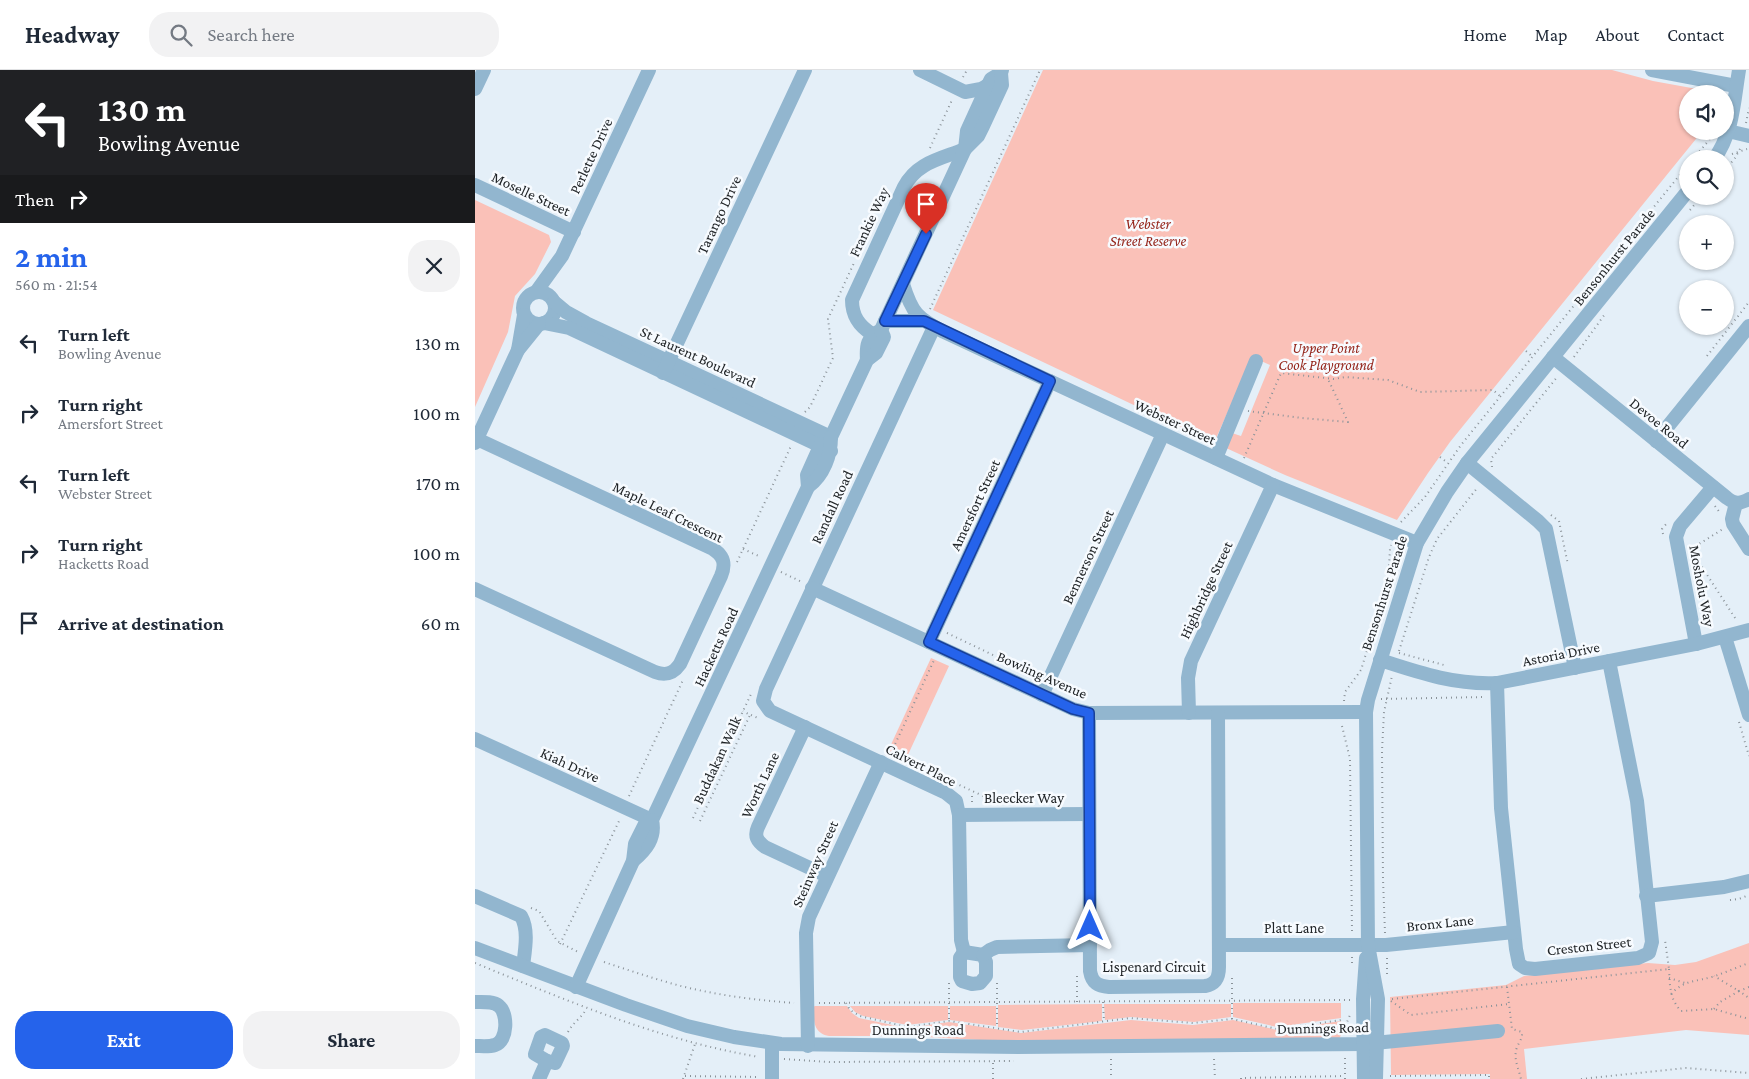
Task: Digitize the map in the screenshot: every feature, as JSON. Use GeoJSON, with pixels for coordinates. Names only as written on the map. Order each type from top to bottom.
{"type":"FeatureCollection","features":[{"type":"Feature","properties":{"kind":"street"},"geometry":{"type":"LineString","coordinates":[[475,89],[484,70]]}},
{"type":"Feature","properties":{"kind":"street","name":"Perlette Drive"},"geometry":{"type":"LineString","coordinates":[[536,292],[561,256],[574,232],[649,70]]}},
{"type":"Feature","properties":{"kind":"street","name":"Tarango Drive"},"geometry":{"type":"LineString","coordinates":[[666,367],[805,70]]}},
{"type":"Feature","properties":{"kind":"street"},"geometry":{"type":"LineString","coordinates":[[919,70],[965,92],[970,103],[967,131]]}},
{"type":"Feature","properties":{"kind":"street"},"geometry":{"type":"LineString","coordinates":[[1651,70],[1736,86]]}},
{"type":"Feature","properties":{"kind":"street"},"geometry":{"type":"LineString","coordinates":[[1734,97],[1739,70]]}},
{"type":"Feature","properties":{"kind":"street","name":"Hacketts Road"},"geometry":{"type":"LineString","coordinates":[[576,987],[633,861],[646,850],[655,830],[652,820],[808,486],[807,475],[826,448],[867,360],[876,353],[884,338],[879,328],[903,284],[965,149],[967,131],[991,78],[1001,72],[1002,85],[983,126],[978,136],[965,149]]}},
{"type":"Feature","properties":{"kind":"street"},"geometry":{"type":"LineString","coordinates":[[965,92],[981,89],[988,85]]}},
{"type":"Feature","properties":{"kind":"street"},"geometry":{"type":"LineString","coordinates":[[1734,132],[1749,136]]}},
{"type":"Feature","properties":{"kind":"street","name":"Frankie Way"},"geometry":{"type":"LineString","coordinates":[[879,328],[862,328],[856,319],[852,300],[904,187],[912,174],[927,163],[965,149]]}},
{"type":"Feature","properties":{"kind":"street","name":"Moselle Street"},"geometry":{"type":"LineString","coordinates":[[475,185],[574,232]]}},
{"type":"Feature","properties":{"kind":"street","name":"Bensonhurst Parade"},"geometry":{"type":"LineString","coordinates":[[1365,1079],[1378,999],[1368,945],[1367,706],[1417,543],[1427,524],[1464,468],[1679,202]]}},
{"type":"Feature","properties":{"kind":"street","name":"Perlette Drive"},"geometry":{"type":"LineString","coordinates":[[552,299],[561,256]]}},
{"type":"Feature","properties":{"kind":"street","name":"Webster Street"},"geometry":{"type":"LineString","coordinates":[[903,284],[913,312],[929,324],[1273,485],[1417,543]]}},
{"type":"Feature","properties":{"kind":"street"},"geometry":{"type":"LineString","coordinates":[[476,441],[518,350],[525,301],[527,297],[536,292],[541,292],[552,299],[554,312],[552,317],[541,324],[518,350]]}},
{"type":"Feature","properties":{"kind":"street","name":"St Laurent Boulevard"},"geometry":{"type":"LineString","coordinates":[[552,299],[573,316],[666,367],[826,448]]}},
{"type":"Feature","properties":{"kind":"street"},"geometry":{"type":"LineString","coordinates":[[524,315],[530,322],[541,324]]}},
{"type":"Feature","properties":{"kind":"street","name":"St Laurent Boulevard"},"geometry":{"type":"LineString","coordinates":[[541,324],[569,328],[831,436]]}},
{"type":"Feature","properties":{"kind":"street","name":"Webster Street"},"geometry":{"type":"LineString","coordinates":[[879,328],[929,324]]}},
{"type":"Feature","properties":{"kind":"street","name":"Randall Road"},"geometry":{"type":"LineString","coordinates":[[763,703],[766,689],[813,588],[929,324]]}},
{"type":"Feature","properties":{"kind":"street"},"geometry":{"type":"LineString","coordinates":[[1656,441],[1749,326]]}},
{"type":"Feature","properties":{"kind":"street","name":"Devoe Road"},"geometry":{"type":"LineString","coordinates":[[1553,357],[1727,498],[1743,501]]}},
{"type":"Feature","properties":{"kind":"street"},"geometry":{"type":"LineString","coordinates":[[1216,458],[1257,361]]}},
{"type":"Feature","properties":{"kind":"street","name":"Amersfort Street"},"geometry":{"type":"LineString","coordinates":[[935,645],[935,628],[1050,381]]}},
{"type":"Feature","properties":{"kind":"street","name":"Bennerson Street"},"geometry":{"type":"LineString","coordinates":[[1042,694],[1163,434]]}},
{"type":"Feature","properties":{"kind":"street","name":"Maple Leaf Crescent"},"geometry":{"type":"LineString","coordinates":[[475,589],[655,672],[668,674],[674,672],[680,664],[721,576],[724,564],[720,554],[713,549],[476,441]]}},
{"type":"Feature","properties":{"kind":"street"},"geometry":{"type":"LineString","coordinates":[[1464,468],[1485,478],[1546,529],[1575,668]]}},
{"type":"Feature","properties":{"kind":"street","name":"Highbridge Street"},"geometry":{"type":"LineString","coordinates":[[1189,713],[1188,678],[1191,661],[1273,485]]}},
{"type":"Feature","properties":{"kind":"street","name":"Mosholu Way"},"geometry":{"type":"LineString","coordinates":[[1696,644],[1676,537],[1680,526],[1713,487]]}},
{"type":"Feature","properties":{"kind":"street"},"geometry":{"type":"LineString","coordinates":[[1743,501],[1732,519],[1733,524],[1749,549]]}},
{"type":"Feature","properties":{"kind":"street","name":"Bowling Avenue"},"geometry":{"type":"LineString","coordinates":[[813,588],[1073,709],[1090,707],[1218,713],[1367,706]]}},
{"type":"Feature","properties":{"kind":"street","name":"Astoria Drive"},"geometry":{"type":"LineString","coordinates":[[1380,660],[1397,658],[1452,681],[1498,689],[1575,668],[1696,644],[1746,624]]}},
{"type":"Feature","properties":{"kind":"street"},"geometry":{"type":"LineString","coordinates":[[1727,630],[1749,715]]}},
{"type":"Feature","properties":{"kind":"street","name":"Creston Street"},"geometry":{"type":"LineString","coordinates":[[1498,689],[1501,808],[1517,960],[1519,964],[1525,968],[1535,969],[1643,956],[1649,953],[1652,942],[1637,801],[1609,661]]}},
{"type":"Feature","properties":{"kind":"street","name":"Calvert Place"},"geometry":{"type":"LineString","coordinates":[[763,703],[770,710],[951,796],[966,815],[961,940],[964,952],[960,958],[960,978],[965,983],[980,983],[984,980],[986,962],[983,955]]}},
{"type":"Feature","properties":{"kind":"street","name":"Lispenard Circuit"},"geometry":{"type":"LineString","coordinates":[[1090,707],[1090,971],[1093,981],[1099,986],[1119,987],[1205,986],[1215,982],[1219,974],[1218,713]]}},
{"type":"Feature","properties":{"kind":"street","name":"Worth Lane"},"geometry":{"type":"LineString","coordinates":[[805,727],[758,826],[756,836],[757,840],[765,847],[827,876]]}},
{"type":"Feature","properties":{"kind":"street","name":"Kiah Drive"},"geometry":{"type":"LineString","coordinates":[[475,738],[652,820]]}},
{"type":"Feature","properties":{"kind":"street","name":"Steinway Street"},"geometry":{"type":"LineString","coordinates":[[808,1046],[807,925],[827,876],[886,765]]}},
{"type":"Feature","properties":{"kind":"street","name":"Bleecker Way"},"geometry":{"type":"LineString","coordinates":[[966,815],[1089,814]]}},
{"type":"Feature","properties":{"kind":"street"},"geometry":{"type":"LineString","coordinates":[[1646,896],[1724,887],[1749,880]]}},
{"type":"Feature","properties":{"kind":"street"},"geometry":{"type":"LineString","coordinates":[[475,896],[521,916],[525,929],[523,966]]}},
{"type":"Feature","properties":{"kind":"street","name":"Bronx Lane"},"geometry":{"type":"LineString","coordinates":[[1368,945],[1386,945],[1514,932]]}},
{"type":"Feature","properties":{"kind":"street","name":"Platt Lane"},"geometry":{"type":"LineString","coordinates":[[1219,944],[1368,945]]}},
{"type":"Feature","properties":{"kind":"street"},"geometry":{"type":"LineString","coordinates":[[964,952],[983,955],[997,947],[1090,945]]}},
{"type":"Feature","properties":{"kind":"street","name":"Dunnings Road"},"geometry":{"type":"LineString","coordinates":[[475,948],[576,987],[687,1026],[734,1037],[808,1046],[1018,1047],[1370,1043],[1498,1030]]}},
{"type":"Feature","properties":{"kind":"street"},"geometry":{"type":"LineString","coordinates":[[475,1002],[497,1004],[504,1015],[504,1032],[501,1042],[496,1045],[475,1046]]}},
{"type":"Feature","properties":{"kind":"street"},"geometry":{"type":"LineString","coordinates":[[545,1035],[562,1042],[563,1050],[555,1063],[535,1054],[541,1037],[545,1035]]}},
{"type":"Feature","properties":{"kind":"street"},"geometry":{"type":"LineString","coordinates":[[768,1078],[776,1043]]}},
{"type":"Feature","properties":{"kind":"street"},"geometry":{"type":"LineString","coordinates":[[776,1043],[781,1079]]}},
{"type":"Feature","properties":{"kind":"street","name":"Bensonhurst Parade"},"geometry":{"type":"LineString","coordinates":[[1370,1043],[1383,1078]]}},
{"type":"Feature","properties":{"kind":"street"},"geometry":{"type":"LineString","coordinates":[[539,1079],[547,1061]]}},
{"type":"Feature","properties":{"kind":"path"},"geometry":{"type":"LineString","coordinates":[[927,155],[953,98],[947,95],[957,74],[963,77],[967,70]]}},
{"type":"Feature","properties":{"kind":"path"},"geometry":{"type":"LineString","coordinates":[[1701,150],[1709,140]]}},
{"type":"Feature","properties":{"kind":"path"},"geometry":{"type":"LineString","coordinates":[[1400,523],[1425,496],[1448,462],[1679,176]]}},
{"type":"Feature","properties":{"kind":"path"},"geometry":{"type":"LineString","coordinates":[[1689,211],[1694,205]]}},
{"type":"Feature","properties":{"kind":"path"},"geometry":{"type":"LineString","coordinates":[[794,420],[799,410],[805,413],[810,407],[833,358],[828,319],[857,256]]}},
{"type":"Feature","properties":{"kind":"path"},"geometry":{"type":"LineString","coordinates":[[1388,982],[1383,880],[1383,722],[1397,658],[1429,557],[1437,539],[1493,468],[1491,459],[1608,310]]}},
{"type":"Feature","properties":{"kind":"path"},"geometry":{"type":"LineString","coordinates":[[1244,458],[1281,373],[1328,379],[1337,379],[1345,376],[1388,380],[1420,392],[1493,390],[1501,397]]}},
{"type":"Feature","properties":{"kind":"path"},"geometry":{"type":"LineString","coordinates":[[1237,406],[1251,412],[1348,422],[1328,379]]}},
{"type":"Feature","properties":{"kind":"path"},"geometry":{"type":"LineString","coordinates":[[735,566],[791,445]]}},
{"type":"Feature","properties":{"kind":"path"},"geometry":{"type":"LineString","coordinates":[[1441,457],[1464,468]]}},
{"type":"Feature","properties":{"kind":"path"},"geometry":{"type":"LineString","coordinates":[[1691,550],[1728,526]]}},
{"type":"Feature","properties":{"kind":"path"},"geometry":{"type":"LineString","coordinates":[[1345,692],[1361,670],[1388,582],[1390,549]]}},
{"type":"Feature","properties":{"kind":"path"},"geometry":{"type":"LineString","coordinates":[[1691,550],[1693,559]]}},
{"type":"Feature","properties":{"kind":"path"},"geometry":{"type":"LineString","coordinates":[[1691,550],[1737,621],[1746,624]]}},
{"type":"Feature","properties":{"kind":"path"},"geometry":{"type":"LineString","coordinates":[[1727,630],[1737,621]]}},
{"type":"Feature","properties":{"kind":"path"},"geometry":{"type":"LineString","coordinates":[[935,628],[1048,681],[1090,707]]}},
{"type":"Feature","properties":{"kind":"path"},"geometry":{"type":"LineString","coordinates":[[886,765],[896,756],[891,754],[935,645]]}},
{"type":"Feature","properties":{"kind":"path"},"geometry":{"type":"LineString","coordinates":[[1397,658],[1445,665]]}},
{"type":"Feature","properties":{"kind":"path"},"geometry":{"type":"LineString","coordinates":[[578,952],[560,944],[625,808],[685,674]]}},
{"type":"Feature","properties":{"kind":"path"},"geometry":{"type":"LineString","coordinates":[[1344,699],[1367,706],[1387,699],[1473,698],[1498,689]]}},
{"type":"Feature","properties":{"kind":"path","name":"Buddakan Walk"},"geometry":{"type":"LineString","coordinates":[[701,821],[750,715],[743,712]]}},
{"type":"Feature","properties":{"kind":"path"},"geometry":{"type":"LineString","coordinates":[[1342,728],[1350,759],[1352,972]]}},
{"type":"Feature","properties":{"kind":"path"},"geometry":{"type":"LineString","coordinates":[[955,783],[997,803]]}},
{"type":"Feature","properties":{"kind":"path"},"geometry":{"type":"LineString","coordinates":[[966,815],[972,791]]}},
{"type":"Feature","properties":{"kind":"path"},"geometry":{"type":"LineString","coordinates":[[1671,994],[1685,983],[1714,976],[1749,962]]}},
{"type":"Feature","properties":{"kind":"path"},"geometry":{"type":"LineString","coordinates":[[1669,969],[1671,994],[1675,1005],[1681,1011],[1713,1009],[1749,1018]]}},
{"type":"Feature","properties":{"kind":"path"},"geometry":{"type":"LineString","coordinates":[[949,974],[949,1021]]}},
{"type":"Feature","properties":{"kind":"path"},"geometry":{"type":"LineString","coordinates":[[997,975],[997,1028]]}},
{"type":"Feature","properties":{"kind":"path"},"geometry":{"type":"LineString","coordinates":[[1714,976],[1749,998]]}},
{"type":"Feature","properties":{"kind":"path"},"geometry":{"type":"LineString","coordinates":[[1669,978],[1685,983]]}},
{"type":"Feature","properties":{"kind":"path"},"geometry":{"type":"LineString","coordinates":[[1507,987],[1512,1029],[1522,1032],[1523,1036],[1516,1051],[1521,1079]]}},
{"type":"Feature","properties":{"kind":"path"},"geometry":{"type":"LineString","coordinates":[[1713,1009],[1720,1002],[1739,991],[1749,988]]}},
{"type":"Feature","properties":{"kind":"path"},"geometry":{"type":"LineString","coordinates":[[1352,1000],[1352,1005]]}},
{"type":"Feature","properties":{"kind":"path"},"geometry":{"type":"LineString","coordinates":[[1389,1008],[1389,1000],[1411,1015],[1509,1004]]}},
{"type":"Feature","properties":{"kind":"path"},"geometry":{"type":"LineString","coordinates":[[1232,1001],[1232,1019]]}},
{"type":"Feature","properties":{"kind":"path"},"geometry":{"type":"LineString","coordinates":[[1103,1002],[1103,1022]]}},
{"type":"Feature","properties":{"kind":"path"},"geometry":{"type":"LineString","coordinates":[[846,1003],[850,1010],[860,1016],[907,1027],[949,1021],[1021,1032],[1130,1018],[1193,1024],[1232,1019],[1277,1029],[1342,1020]]}},
{"type":"Feature","properties":{"kind":"path"},"geometry":{"type":"LineString","coordinates":[[562,1042],[573,1024],[581,1018],[587,1008]]}},
{"type":"Feature","properties":{"kind":"path"},"geometry":{"type":"LineString","coordinates":[[1345,1027],[1351,1013]]}},
{"type":"Feature","properties":{"kind":"path"},"geometry":{"type":"LineString","coordinates":[[683,1079],[695,1044]]}},
{"type":"Feature","properties":{"kind":"path"},"geometry":{"type":"LineString","coordinates":[[1214,1059],[1215,1079]]}},
{"type":"Feature","properties":{"kind":"path"},"geometry":{"type":"LineString","coordinates":[[1111,1060],[1111,1079]]}},
{"type":"Feature","properties":{"kind":"path"},"geometry":{"type":"LineString","coordinates":[[993,1061],[993,1079]]}},
{"type":"Feature","properties":{"kind":"path"},"geometry":{"type":"LineString","coordinates":[[1581,1079],[1686,1068],[1749,1073]]}},
{"type":"Feature","properties":{"kind":"path"},"geometry":{"type":"LineString","coordinates":[[685,1076],[768,1078]]}},
{"type":"Feature","properties":{"kind":"path"},"geometry":{"type":"LineString","coordinates":[[1241,1079],[1345,1076]]}},
{"type":"Feature","properties":{"kind":"path"},"geometry":{"type":"LineString","coordinates":[[1383,1078],[1489,1076],[1489,1079]]}},
{"type":"Feature","properties":{"kind":"green space","name":"Webster Street Reserve"},"geometry":{"type":"Polygon","coordinates":[[[1043,70],[1612,70],[1679,86],[1679,140],[1695,140],[1687,150],[1679,150],[1679,160],[1450,442],[1397,520],[1285,475],[1226,448],[1232,433],[1241,436],[1270,365],[1252,357],[1214,443],[933,310],[1043,70]]]}},
{"type":"Feature","properties":{"kind":"green space"},"geometry":{"type":"Polygon","coordinates":[[[475,200],[549,235],[551,242],[535,274],[515,296],[508,332],[475,407],[475,200]]]}},
{"type":"Feature","properties":{"kind":"green space"},"geometry":{"type":"Polygon","coordinates":[[[931,658],[949,666],[906,759],[888,751],[931,658]]]}},
{"type":"Feature","properties":{"kind":"green space"},"geometry":{"type":"Polygon","coordinates":[[[1749,943],[1749,1035],[1686,1030],[1524,1049],[1527,1079],[1490,1079],[1490,1074],[1391,1075],[1390,997],[1506,985],[1524,976],[1648,963],[1675,965],[1696,962],[1749,943]]]}},
{"type":"Feature","properties":{"kind":"green space"},"geometry":{"type":"Polygon","coordinates":[[[1233,1003],[1341,1003],[1341,1018],[1277,1027],[1233,1017],[1233,1003]]]}},
{"type":"Feature","properties":{"kind":"green space"},"geometry":{"type":"Polygon","coordinates":[[[1102,1004],[1102,1021],[1022,1030],[998,1027],[998,1005],[1102,1004]]]}},
{"type":"Feature","properties":{"kind":"green space"},"geometry":{"type":"Polygon","coordinates":[[[1104,1004],[1231,1004],[1231,1017],[1194,1022],[1131,1017],[1105,1020],[1104,1004]]]}},
{"type":"Feature","properties":{"kind":"green space"},"geometry":{"type":"Polygon","coordinates":[[[847,1006],[859,1018],[907,1028],[949,1022],[1021,1033],[1131,1020],[1193,1025],[1233,1020],[1277,1030],[1341,1021],[1341,1035],[1339,1039],[997,1041],[910,1036],[829,1036],[820,1032],[815,1026],[813,1007],[847,1006]]]}},
{"type":"Feature","properties":{"kind":"green space"},"geometry":{"type":"Polygon","coordinates":[[[850,1006],[948,1006],[948,1020],[907,1025],[863,1016],[855,1012],[850,1006]]]}},
{"type":"Feature","properties":{"kind":"green space"},"geometry":{"type":"Polygon","coordinates":[[[950,1006],[996,1006],[996,1026],[950,1020],[950,1006]]]}},
{"type":"Feature","properties":{"kind":"route"},"geometry":{"type":"LineString","coordinates":[[926,234],[885,321],[924,321],[1050,381],[929,642],[1073,709],[1089,713],[1090,926]]}},
{"type":"Feature","properties":{"kind":"park label","name":"Upper Point Cook Playground"},"geometry":{"type":"Point","coordinates":[1326,356]}}]}
